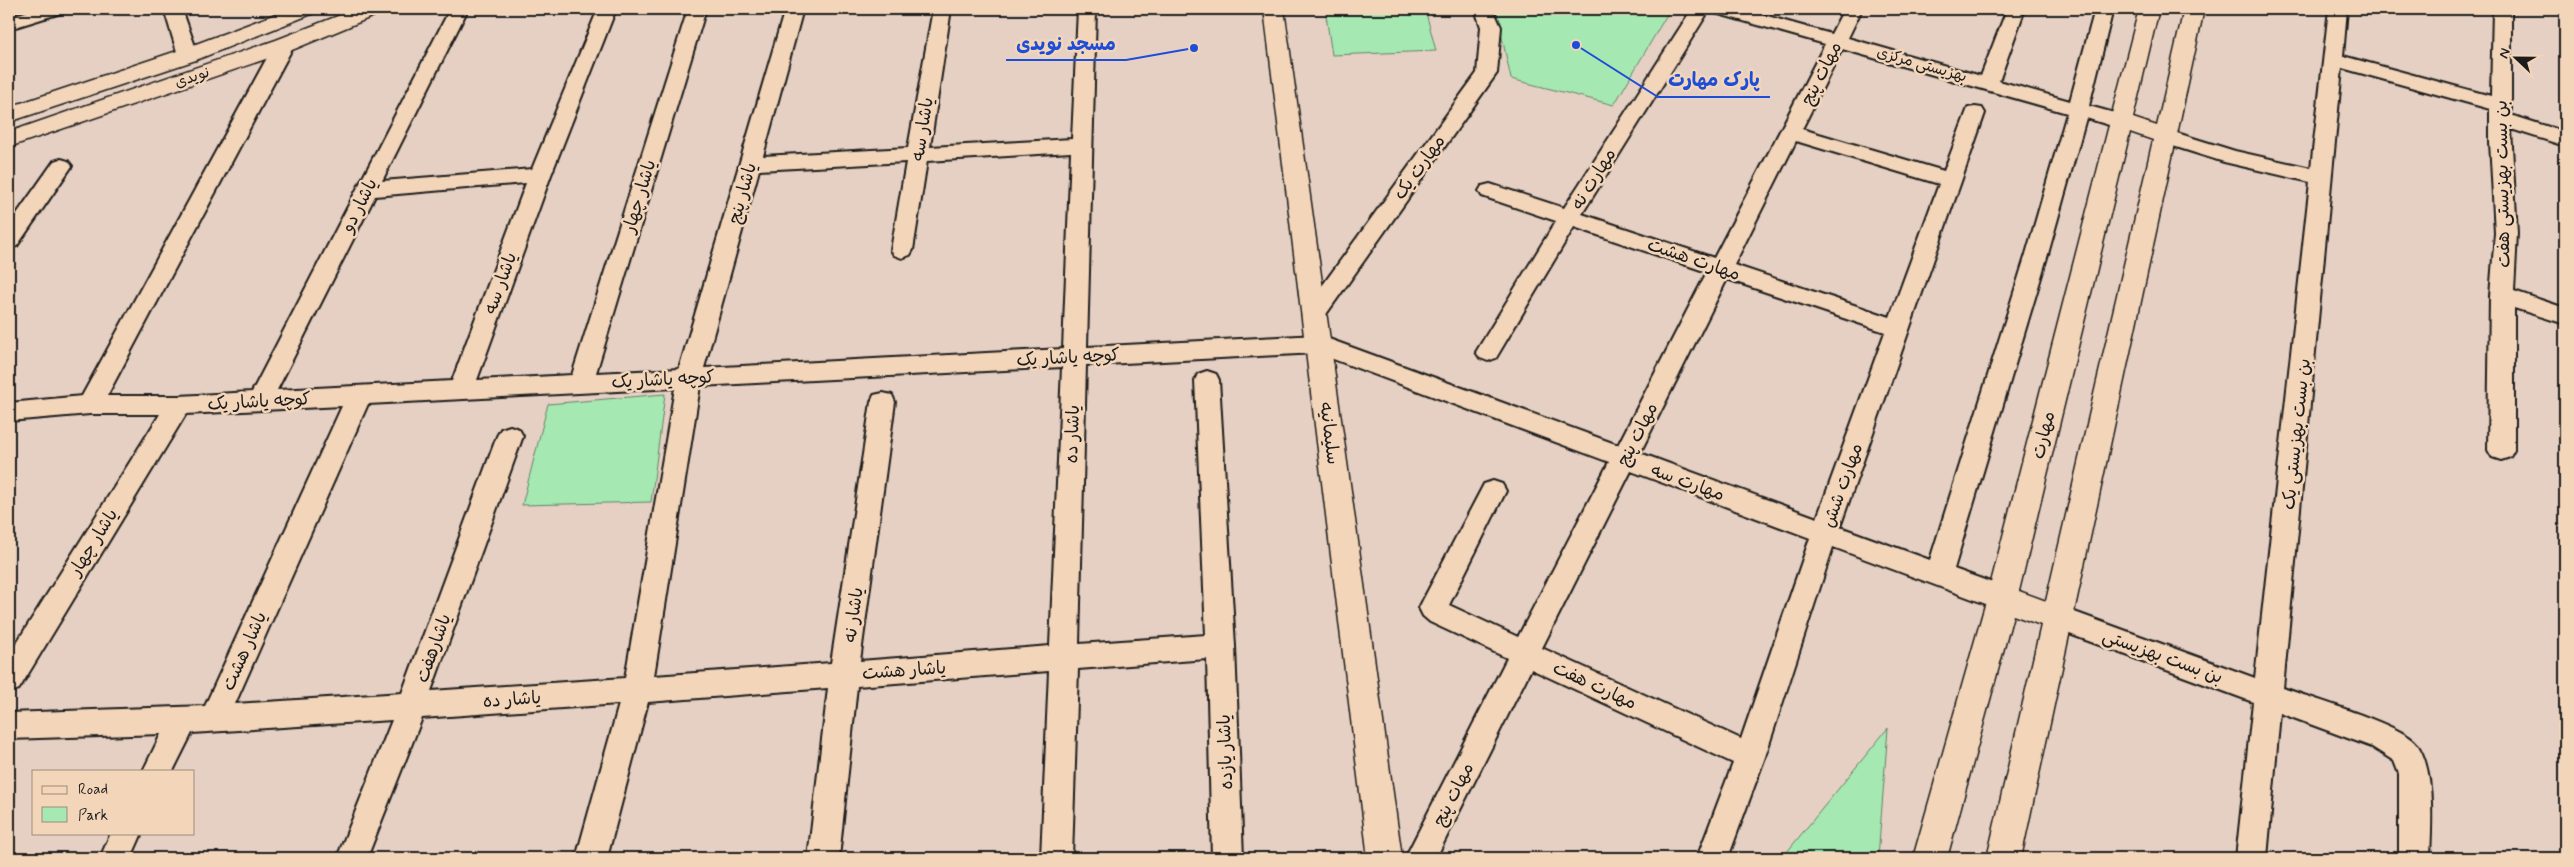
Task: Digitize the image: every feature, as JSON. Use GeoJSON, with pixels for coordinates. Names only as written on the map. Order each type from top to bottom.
{"type":"FeatureCollection","features":[{"type":"Feature","properties":{"kind":"main road","name":"نویدی"},"geometry":{"type":"LineString","coordinates":[[9,115],[188,55],[307,9]]}},
{"type":"Feature","properties":{"kind":"main road","name":"نویدی"},"geometry":{"type":"LineString","coordinates":[[9,140],[284,45],[374,9]]}},
{"type":"Feature","properties":{"kind":"main road","name":"سلیمانیه"},"geometry":{"type":"LineString","coordinates":[[1274,9],[1385,858]]}},
{"type":"Feature","properties":{"kind":"main road","name":"مهارت"},"geometry":{"type":"LineString","coordinates":[[1930,858],[2002,598],[2149,9]]}},
{"type":"Feature","properties":{"kind":"main road"},"geometry":{"type":"LineString","coordinates":[[2004,858],[2164,136],[2194,9]]}},
{"type":"Feature","properties":{"kind":"main road"},"geometry":{"type":"LineString","coordinates":[[2122,122],[2164,136]]}},
{"type":"Feature","properties":{"kind":"main road"},"geometry":{"type":"LineString","coordinates":[[2002,598],[2058,618]]}},
{"type":"Feature","properties":{"kind":"street"},"geometry":{"type":"LineString","coordinates":[[9,23],[54,9]]}},
{"type":"Feature","properties":{"kind":"street"},"geometry":{"type":"LineString","coordinates":[[173,9],[188,55]]}},
{"type":"Feature","properties":{"kind":"street","name":"یاشار دو"},"geometry":{"type":"LineString","coordinates":[[259,401],[458,9]]}},
{"type":"Feature","properties":{"kind":"street","name":"یاشار سه"},"geometry":{"type":"LineString","coordinates":[[461,390],[540,175],[607,9]]}},
{"type":"Feature","properties":{"kind":"street","name":"یاشار چهار"},"geometry":{"type":"LineString","coordinates":[[581,384],[697,9]]}},
{"type":"Feature","properties":{"kind":"street","name":"یاشار پنج"},"geometry":{"type":"LineString","coordinates":[[689,378],[794,9]]}},
{"type":"Feature","properties":{"kind":"street","name":"یاشار سه"},"geometry":{"type":"LineString","coordinates":[[902,250],[942,9]]}},
{"type":"Feature","properties":{"kind":"street","name":"یاشار ده"},"geometry":{"type":"LineString","coordinates":[[1057,858],[1087,9]]}},
{"type":"Feature","properties":{"kind":"street","name":"مهارت یک"},"geometry":{"type":"LineString","coordinates":[[1314,314],[1487,73],[1491,27],[1484,9]]}},
{"type":"Feature","properties":{"kind":"street","name":"مهارت نه"},"geometry":{"type":"LineString","coordinates":[[1488,352],[1569,217],[1701,9]]}},
{"type":"Feature","properties":{"kind":"street","name":"بهزیستی مرکزی"},"geometry":{"type":"LineString","coordinates":[[1722,9],[1838,40],[2122,122]]}},
{"type":"Feature","properties":{"kind":"street","name":"مهات پنج"},"geometry":{"type":"LineString","coordinates":[[1420,858],[1853,9]]}},
{"type":"Feature","properties":{"kind":"street"},"geometry":{"type":"LineString","coordinates":[[1988,83],[2016,9]]}},
{"type":"Feature","properties":{"kind":"street"},"geometry":{"type":"LineString","coordinates":[[1939,575],[2037,254],[2104,9]]}},
{"type":"Feature","properties":{"kind":"street","name":"بن بست بهزیستی یک"},"geometry":{"type":"LineString","coordinates":[[2252,858],[2338,9]]}},
{"type":"Feature","properties":{"kind":"street","name":"بن بست بهزیستی هفت"},"geometry":{"type":"LineString","coordinates":[[2501,450],[2502,296],[2506,233],[2500,112],[2502,9]]}},
{"type":"Feature","properties":{"kind":"street"},"geometry":{"type":"LineString","coordinates":[[90,405],[284,45]]}},
{"type":"Feature","properties":{"kind":"street"},"geometry":{"type":"LineString","coordinates":[[2333,59],[2500,112],[2565,139]]}},
{"type":"Feature","properties":{"kind":"street","name":"مهارت شش"},"geometry":{"type":"LineString","coordinates":[[1713,858],[1750,757],[1825,532],[1975,113]]}},
{"type":"Feature","properties":{"kind":"street"},"geometry":{"type":"LineString","coordinates":[[1791,132],[1951,180]]}},
{"type":"Feature","properties":{"kind":"street"},"geometry":{"type":"LineString","coordinates":[[2164,136],[2231,157],[2322,178]]}},
{"type":"Feature","properties":{"kind":"street"},"geometry":{"type":"LineString","coordinates":[[750,164],[918,156],[1082,145]]}},
{"type":"Feature","properties":{"kind":"street"},"geometry":{"type":"LineString","coordinates":[[9,241],[60,166]]}},
{"type":"Feature","properties":{"kind":"street"},"geometry":{"type":"LineString","coordinates":[[367,189],[540,175]]}},
{"type":"Feature","properties":{"kind":"street","name":"مهارت هشت"},"geometry":{"type":"LineString","coordinates":[[1490,190],[1898,328]]}},
{"type":"Feature","properties":{"kind":"street"},"geometry":{"type":"LineString","coordinates":[[2502,296],[2565,316]]}},
{"type":"Feature","properties":{"kind":"street","name":"کوچه یاشار یک"},"geometry":{"type":"LineString","coordinates":[[9,412],[90,405],[179,405],[1318,344]]}},
{"type":"Feature","properties":{"kind":"street","name":"مهارت سه"},"geometry":{"type":"LineString","coordinates":[[1318,344],[2002,598]]}},
{"type":"Feature","properties":{"kind":"street"},"geometry":{"type":"LineString","coordinates":[[592,858],[637,690],[689,378]]}},
{"type":"Feature","properties":{"kind":"street"},"geometry":{"type":"LineString","coordinates":[[1207,380],[1221,646]]}},
{"type":"Feature","properties":{"kind":"street","name":"یاشار هشت"},"geometry":{"type":"LineString","coordinates":[[214,718],[359,396]]}},
{"type":"Feature","properties":{"kind":"street","name":"یاشار نه"},"geometry":{"type":"LineString","coordinates":[[824,858],[844,674],[883,402]]}},
{"type":"Feature","properties":{"kind":"street","name":"یاشار چهار"},"geometry":{"type":"LineString","coordinates":[[9,680],[179,405]]}},
{"type":"Feature","properties":{"kind":"street","name":"یاشارهفت"},"geometry":{"type":"LineString","coordinates":[[352,858],[412,705],[510,436]]}},
{"type":"Feature","properties":{"kind":"street","name":"مهارت هفت"},"geometry":{"type":"LineString","coordinates":[[1493,491],[1433,608],[1440,614],[1750,757]]}},
{"type":"Feature","properties":{"kind":"street","name":"بن بست بهزیستی"},"geometry":{"type":"LineString","coordinates":[[2058,618],[2382,737],[2405,752],[2414,774],[2415,858]]}},
{"type":"Feature","properties":{"kind":"street"},"geometry":{"type":"LineString","coordinates":[[9,659],[32,640]]}},
{"type":"Feature","properties":{"kind":"street","name":"یاشار هشت"},"geometry":{"type":"LineString","coordinates":[[637,690],[1221,646]]}},
{"type":"Feature","properties":{"kind":"street","name":"یاشار یازده"},"geometry":{"type":"LineString","coordinates":[[1221,646],[1228,858]]}},
{"type":"Feature","properties":{"kind":"street","name":"یاشار ده"},"geometry":{"type":"LineString","coordinates":[[214,718],[637,690]]}},
{"type":"Feature","properties":{"kind":"street"},"geometry":{"type":"LineString","coordinates":[[9,726],[214,718]]}},
{"type":"Feature","properties":{"kind":"street"},"geometry":{"type":"LineString","coordinates":[[158,770],[183,720]]}},
{"type":"Feature","properties":{"kind":"street"},"geometry":{"type":"LineString","coordinates":[[115,858],[127,834]]}},
{"type":"Feature","properties":{"kind":"green space"},"geometry":{"type":"Polygon","coordinates":[[[1325,9],[1425,9],[1436,51],[1332,55],[1325,9]]]}},
{"type":"Feature","properties":{"kind":"green space"},"geometry":{"type":"Polygon","coordinates":[[[1496,9],[1662,9],[1669,11],[1614,105],[1511,79],[1496,9]]]}},
{"type":"Feature","properties":{"kind":"green space"},"geometry":{"type":"Polygon","coordinates":[[[665,394],[651,502],[522,505],[548,404],[665,394]]]}},
{"type":"Feature","properties":{"kind":"green space"},"geometry":{"type":"Polygon","coordinates":[[[1888,728],[1878,858],[1782,858],[1888,728]]]}},
{"type":"Feature","properties":{"kind":"place","name":"پارک مهارت"},"geometry":{"type":"Point","coordinates":[1576,45]}},
{"type":"Feature","properties":{"kind":"place","name":"مسجد نویدی"},"geometry":{"type":"Point","coordinates":[1194,48]}}]}
